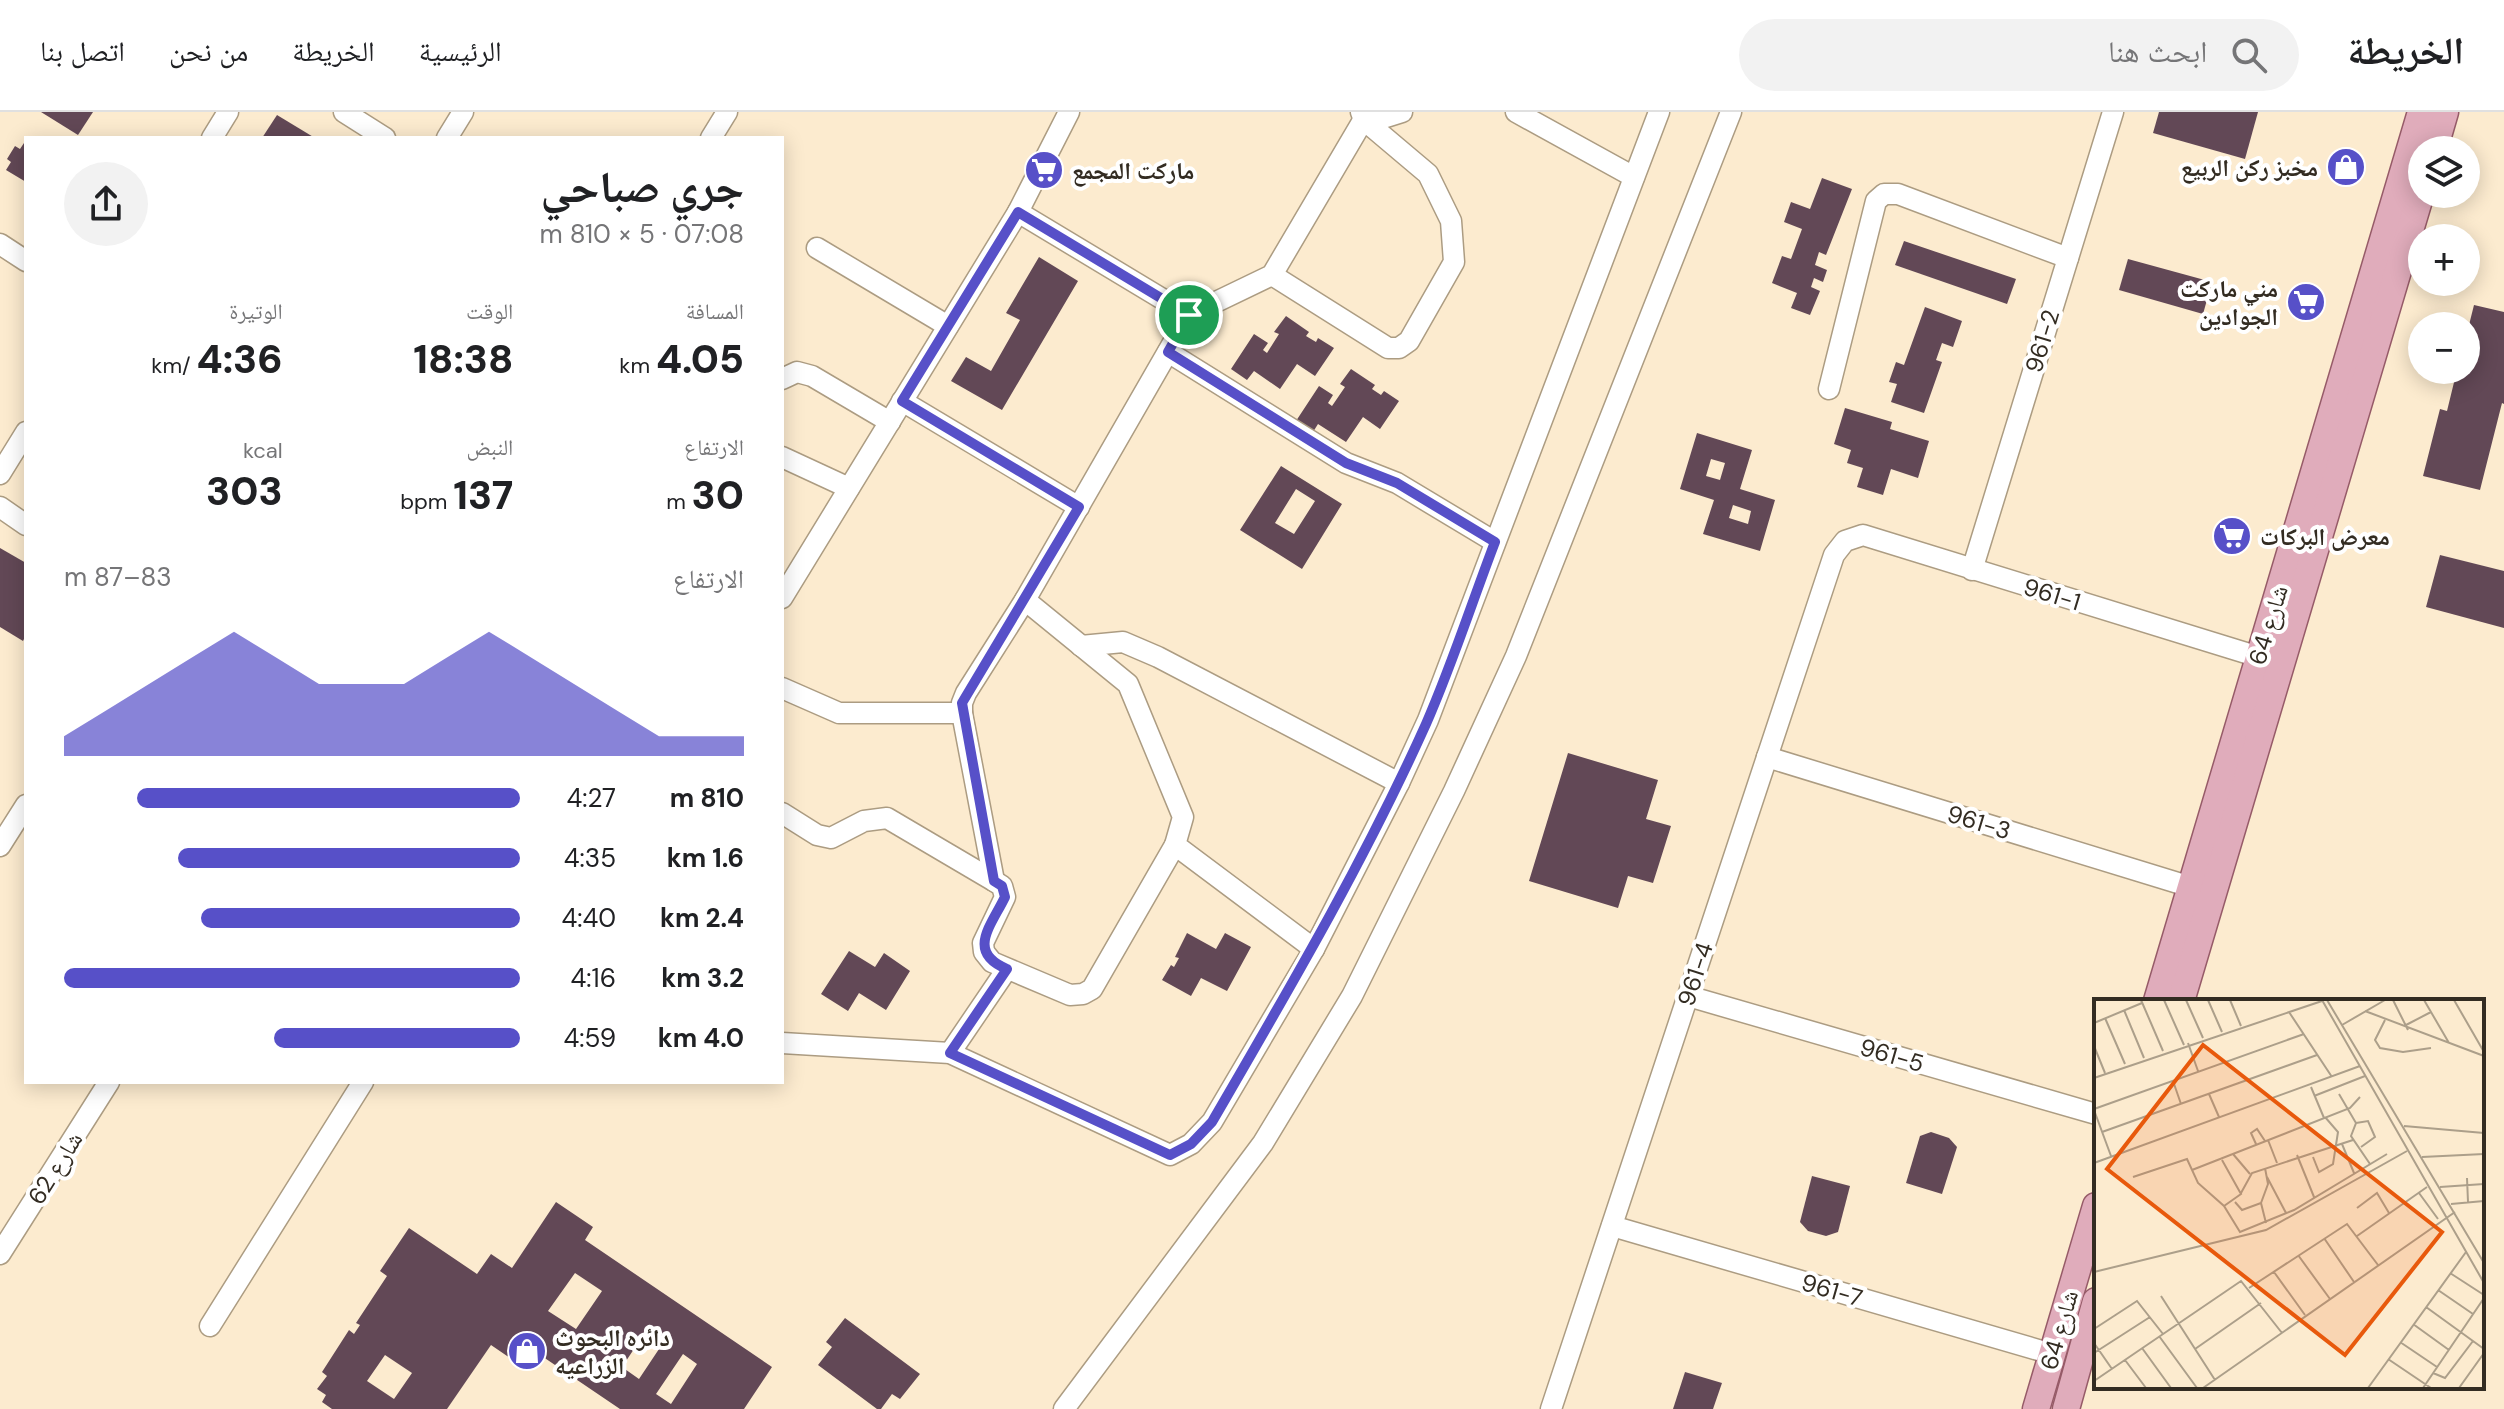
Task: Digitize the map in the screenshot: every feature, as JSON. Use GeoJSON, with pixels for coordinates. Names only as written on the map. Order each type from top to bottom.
{"type":"FeatureCollection","features":[{"type":"Feature","properties":{"kind":"main road","name":"شارع 64"},"geometry":{"type":"LineString","coordinates":[[2158,999],[2421,112]]}},
{"type":"Feature","properties":{"kind":"main road"},"geometry":{"type":"LineString","coordinates":[[2438,136],[2445,112]]}},
{"type":"Feature","properties":{"kind":"main road","name":"شارع 64"},"geometry":{"type":"LineString","coordinates":[[2182,999],[2417,208]]}},
{"type":"Feature","properties":{"kind":"main road","name":"شارع 64"},"geometry":{"type":"LineString","coordinates":[[2036,1409],[2094,1213]]}},
{"type":"Feature","properties":{"kind":"main road","name":"شارع 64"},"geometry":{"type":"LineString","coordinates":[[2066,1409],[2094,1308]]}},
{"type":"Feature","properties":{"kind":"street"},"geometry":{"type":"LineString","coordinates":[[213,136],[228,112]]}},
{"type":"Feature","properties":{"kind":"street"},"geometry":{"type":"LineString","coordinates":[[344,112],[382,136]]}},
{"type":"Feature","properties":{"kind":"street"},"geometry":{"type":"LineString","coordinates":[[448,136],[463,112]]}},
{"type":"Feature","properties":{"kind":"street"},"geometry":{"type":"LineString","coordinates":[[712,136],[727,112]]}},
{"type":"Feature","properties":{"kind":"street"},"geometry":{"type":"LineString","coordinates":[[784,595],[1018,212],[1069,112]]}},
{"type":"Feature","properties":{"kind":"street"},"geometry":{"type":"LineString","coordinates":[[1365,117],[1402,112]]}},
{"type":"Feature","properties":{"kind":"street"},"geometry":{"type":"LineString","coordinates":[[1516,112],[1634,177]]}},
{"type":"Feature","properties":{"kind":"street"},"geometry":{"type":"LineString","coordinates":[[784,1043],[950,1053],[1170,1155],[1191,1144],[1212,1122],[1314,949],[1428,720],[1659,112]]}},
{"type":"Feature","properties":{"kind":"street"},"geometry":{"type":"LineString","coordinates":[[1064,1409],[1263,1143],[1352,996],[1454,791],[1516,656],[1731,112]]}},
{"type":"Feature","properties":{"kind":"street","name":"961-2"},"geometry":{"type":"LineString","coordinates":[[1972,570],[2113,112]]}},
{"type":"Feature","properties":{"kind":"street"},"geometry":{"type":"LineString","coordinates":[[994,881],[962,713],[966,693],[1025,600],[1189,315],[1272,275],[1365,117]]}},
{"type":"Feature","properties":{"kind":"street"},"geometry":{"type":"LineString","coordinates":[[1272,275],[1388,348],[1399,348],[1409,341],[1454,262],[1451,221],[1428,174],[1365,117]]}},
{"type":"Feature","properties":{"kind":"street"},"geometry":{"type":"LineString","coordinates":[[1829,389],[1876,201],[1884,194],[1898,194],[2068,258]]}},
{"type":"Feature","properties":{"kind":"street"},"geometry":{"type":"LineString","coordinates":[[1018,212],[1189,315]]}},
{"type":"Feature","properties":{"kind":"street"},"geometry":{"type":"LineString","coordinates":[[0,244],[24,260]]}},
{"type":"Feature","properties":{"kind":"street"},"geometry":{"type":"LineString","coordinates":[[817,248],[948,326]]}},
{"type":"Feature","properties":{"kind":"street"},"geometry":{"type":"LineString","coordinates":[[1168,352],[1346,463],[1397,483],[1495,542]]}},
{"type":"Feature","properties":{"kind":"street"},"geometry":{"type":"LineString","coordinates":[[784,378],[797,372],[812,376],[890,422]]}},
{"type":"Feature","properties":{"kind":"street"},"geometry":{"type":"LineString","coordinates":[[902,401],[1079,507]]}},
{"type":"Feature","properties":{"kind":"street"},"geometry":{"type":"LineString","coordinates":[[0,474],[24,435]]}},
{"type":"Feature","properties":{"kind":"street"},"geometry":{"type":"LineString","coordinates":[[784,458],[849,488]]}},
{"type":"Feature","properties":{"kind":"street"},"geometry":{"type":"LineString","coordinates":[[0,507],[24,524]]}},
{"type":"Feature","properties":{"kind":"street","name":"961-1"},"geometry":{"type":"LineString","coordinates":[[1845,541],[1863,535],[2259,657]]}},
{"type":"Feature","properties":{"kind":"street","name":"961-4"},"geometry":{"type":"LineString","coordinates":[[1551,1409],[1834,555],[1845,541]]}},
{"type":"Feature","properties":{"kind":"street"},"geometry":{"type":"LineString","coordinates":[[784,814],[817,835],[831,838],[864,821],[887,818],[1002,886],[1005,897],[983,943],[984,952],[992,962],[1070,995],[1083,994],[1092,989],[1175,845],[1183,817],[1128,684],[1025,600]]}},
{"type":"Feature","properties":{"kind":"street"},"geometry":{"type":"LineString","coordinates":[[1081,646],[1123,642],[1158,657],[1399,783]]}},
{"type":"Feature","properties":{"kind":"street"},"geometry":{"type":"LineString","coordinates":[[784,689],[839,713],[962,713]]}},
{"type":"Feature","properties":{"kind":"street","name":"961-3"},"geometry":{"type":"LineString","coordinates":[[1767,757],[2191,887]]}},
{"type":"Feature","properties":{"kind":"street"},"geometry":{"type":"LineString","coordinates":[[0,846],[24,808]]}},
{"type":"Feature","properties":{"kind":"street"},"geometry":{"type":"LineString","coordinates":[[1175,845],[1314,949]]}},
{"type":"Feature","properties":{"kind":"street"},"geometry":{"type":"LineString","coordinates":[[950,1053],[1007,969]]}},
{"type":"Feature","properties":{"kind":"street","name":"961-5"},"geometry":{"type":"LineString","coordinates":[[1688,996],[2094,1113]]}},
{"type":"Feature","properties":{"kind":"street","name":"شارع 62"},"geometry":{"type":"LineString","coordinates":[[0,1254],[108,1084]]}},
{"type":"Feature","properties":{"kind":"street"},"geometry":{"type":"LineString","coordinates":[[210,1326],[362,1084]]}},
{"type":"Feature","properties":{"kind":"street","name":"961-7"},"geometry":{"type":"LineString","coordinates":[[1612,1226],[2052,1354]]}},
{"type":"Feature","properties":{"kind":"building"},"geometry":{"type":"Polygon","coordinates":[[[41,112],[93,112],[78,135],[41,112]]]}},
{"type":"Feature","properties":{"kind":"building"},"geometry":{"type":"Polygon","coordinates":[[[2159,112],[2258,112],[2245,159],[2153,133],[2159,112]]]}},
{"type":"Feature","properties":{"kind":"building"},"geometry":{"type":"Polygon","coordinates":[[[277,115],[312,136],[263,136],[277,115]]]}},
{"type":"Feature","properties":{"kind":"building"},"geometry":{"type":"Polygon","coordinates":[[[24,143],[24,181],[6,170],[11,162],[7,159],[15,146],[20,149],[24,143]]]}},
{"type":"Feature","properties":{"kind":"building"},"geometry":{"type":"Polygon","coordinates":[[[1822,178],[1852,189],[1826,255],[1819,252],[1815,265],[1827,270],[1823,282],[1814,278],[1811,287],[1820,291],[1810,315],[1791,308],[1797,293],[1772,283],[1782,256],[1791,259],[1802,229],[1784,222],[1791,202],[1810,209],[1822,178]]]}},
{"type":"Feature","properties":{"kind":"building"},"geometry":{"type":"Polygon","coordinates":[[[1904,241],[2016,279],[2007,304],[1895,265],[1904,241]]]}},
{"type":"Feature","properties":{"kind":"building"},"geometry":{"type":"Polygon","coordinates":[[[1039,257],[1078,281],[1002,410],[951,381],[966,357],[991,371],[1020,320],[1006,313],[1039,257]]]}},
{"type":"Feature","properties":{"kind":"building"},"geometry":{"type":"Polygon","coordinates":[[[2128,259],[2212,282],[2203,314],[2119,290],[2128,259]]]}},
{"type":"Feature","properties":{"kind":"building"},"geometry":{"type":"Polygon","coordinates":[[[2474,305],[2504,312],[2504,404],[2480,490],[2423,476],[2440,409],[2447,411],[2454,384],[2480,384],[2480,312],[2472,312],[2474,305]]]}},
{"type":"Feature","properties":{"kind":"building"},"geometry":{"type":"Polygon","coordinates":[[[1925,307],[1962,321],[1953,347],[1942,343],[1936,360],[1942,362],[1924,413],[1891,402],[1897,384],[1889,382],[1896,362],[1904,365],[1925,307]]]}},
{"type":"Feature","properties":{"kind":"building"},"geometry":{"type":"Polygon","coordinates":[[[1286,316],[1309,332],[1306,336],[1316,342],[1318,338],[1334,348],[1315,376],[1297,364],[1280,389],[1254,371],[1247,380],[1231,369],[1254,334],[1268,343],[1263,350],[1267,353],[1279,334],[1274,332],[1286,316]]]}},
{"type":"Feature","properties":{"kind":"building"},"geometry":{"type":"Polygon","coordinates":[[[1351,369],[1375,385],[1372,389],[1381,395],[1384,391],[1399,401],[1380,429],[1363,417],[1346,442],[1318,424],[1313,432],[1296,421],[1319,386],[1333,395],[1328,403],[1332,406],[1345,387],[1340,384],[1351,369]]]}},
{"type":"Feature","properties":{"kind":"building"},"geometry":{"type":"Polygon","coordinates":[[[1845,408],[1892,422],[1890,429],[1929,441],[1918,478],[1891,469],[1883,495],[1857,487],[1863,468],[1847,463],[1851,450],[1834,444],[1845,408]]]}},
{"type":"Feature","properties":{"kind":"building"},"geometry":{"type":"Polygon","coordinates":[[[1697,433],[1752,450],[1740,489],[1775,500],[1760,551],[1703,534],[1714,500],[1680,489],[1697,433]],[[1711,459],[1706,476],[1720,480],[1725,463],[1711,459]],[[1733,505],[1729,518],[1748,524],[1751,511],[1733,505]]]}},
{"type":"Feature","properties":{"kind":"building"},"geometry":{"type":"Polygon","coordinates":[[[1281,466],[1342,504],[1302,569],[1240,530],[1281,466]],[[1296,489],[1275,523],[1294,534],[1315,501],[1296,489]]]}},
{"type":"Feature","properties":{"kind":"building"},"geometry":{"type":"Polygon","coordinates":[[[0,548],[24,562],[23,641],[0,627],[0,548]]]}},
{"type":"Feature","properties":{"kind":"building"},"geometry":{"type":"Polygon","coordinates":[[[2440,555],[2504,571],[2504,628],[2426,607],[2440,555]]]}},
{"type":"Feature","properties":{"kind":"building"},"geometry":{"type":"Polygon","coordinates":[[[1568,753],[1658,780],[1646,819],[1671,826],[1653,883],[1628,876],[1618,908],[1529,881],[1568,753]]]}},
{"type":"Feature","properties":{"kind":"building"},"geometry":{"type":"Polygon","coordinates":[[[1187,933],[1216,949],[1225,933],[1251,947],[1227,991],[1201,978],[1191,996],[1162,980],[1179,958],[1175,957],[1187,933]]]}},
{"type":"Feature","properties":{"kind":"building"},"geometry":{"type":"Polygon","coordinates":[[[849,951],[875,967],[884,953],[910,971],[886,1010],[859,993],[848,1011],[821,994],[849,951]]]}},
{"type":"Feature","properties":{"kind":"building"},"geometry":{"type":"Polygon","coordinates":[[[1931,1132],[1949,1138],[1957,1147],[1942,1194],[1906,1183],[1920,1136],[1931,1132]]]}},
{"type":"Feature","properties":{"kind":"building"},"geometry":{"type":"Polygon","coordinates":[[[1812,1176],[1850,1186],[1838,1232],[1826,1236],[1808,1231],[1800,1222],[1812,1176]]]}},
{"type":"Feature","properties":{"kind":"building"},"geometry":{"type":"Polygon","coordinates":[[[556,1202],[593,1227],[585,1240],[772,1367],[744,1409],[620,1409],[524,1344],[513,1360],[491,1345],[447,1409],[332,1409],[322,1402],[326,1395],[317,1389],[327,1376],[322,1372],[349,1330],[354,1334],[360,1325],[356,1323],[387,1276],[380,1271],[409,1228],[477,1274],[491,1254],[512,1268],[556,1202]],[[575,1273],[548,1311],[576,1329],[602,1291],[575,1273]],[[648,1328],[622,1367],[639,1379],[665,1340],[648,1328]],[[683,1354],[656,1394],[671,1404],[697,1364],[683,1354]],[[385,1355],[367,1381],[394,1399],[412,1373],[385,1355]]]}},
{"type":"Feature","properties":{"kind":"building"},"geometry":{"type":"Polygon","coordinates":[[[845,1318],[920,1374],[900,1399],[892,1394],[881,1409],[877,1409],[818,1365],[832,1347],[826,1342],[845,1318]]]}},
{"type":"Feature","properties":{"kind":"building"},"geometry":{"type":"Polygon","coordinates":[[[1685,1372],[1722,1383],[1713,1409],[1673,1409],[1685,1372]]]}},
{"type":"Feature","properties":{"kind":"place","name":"مخبز ركن الربيع"},"geometry":{"type":"Point","coordinates":[2346,167]}},
{"type":"Feature","properties":{"kind":"place","name":"ماركت المجمع"},"geometry":{"type":"Point","coordinates":[1044,170]}},
{"type":"Feature","properties":{"kind":"place","name":"مني ماركت الجوادين"},"geometry":{"type":"Point","coordinates":[2306,302]}},
{"type":"Feature","properties":{"kind":"place","name":"معرض البركات"},"geometry":{"type":"Point","coordinates":[2232,536]}},
{"type":"Feature","properties":{"kind":"place","name":"دائره البحوث الزراعيه"},"geometry":{"type":"Point","coordinates":[527,1351]}},
{"type":"Feature","properties":{"kind":"route"},"geometry":{"type":"LineString","coordinates":[[1018,212],[1189,315],[1168,352],[1346,463],[1397,483],[1495,542],[1428,720],[1314,949],[1212,1122],[1191,1144],[1170,1155],[950,1053],[1007,969],[992,962],[984,952],[983,943],[1005,897],[1002,886],[994,881],[962,703],[1079,507],[902,401],[1018,212]]}}]}
